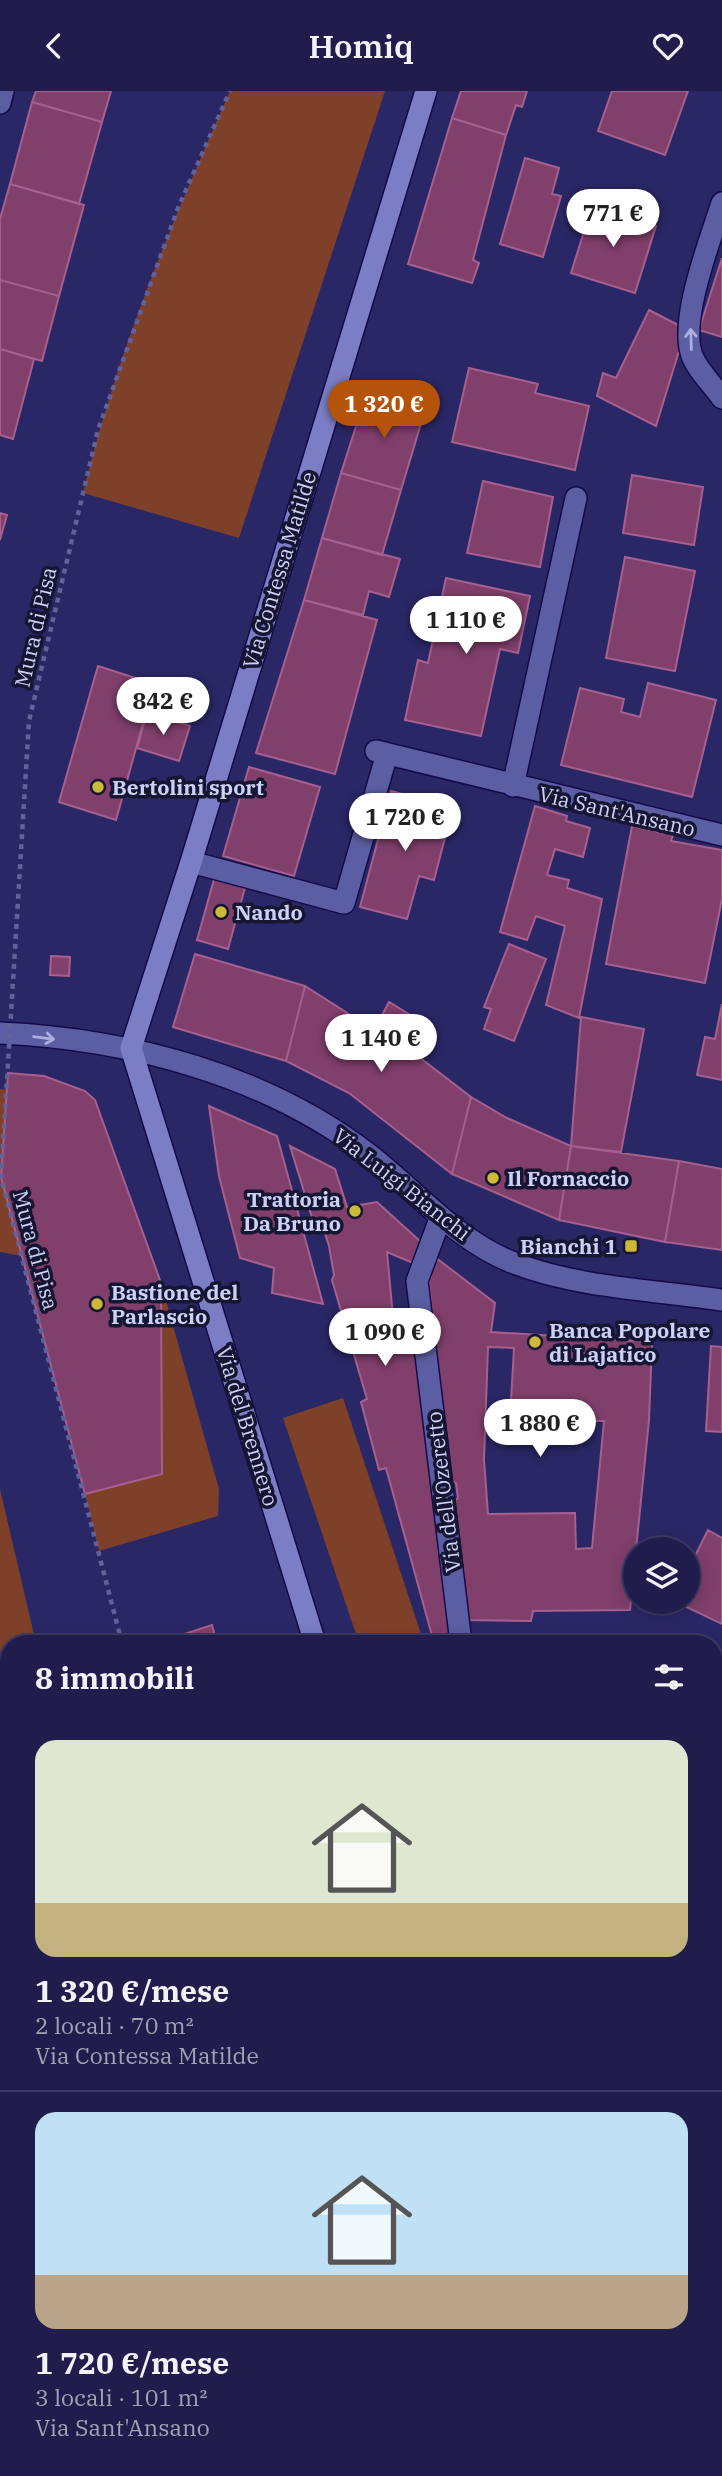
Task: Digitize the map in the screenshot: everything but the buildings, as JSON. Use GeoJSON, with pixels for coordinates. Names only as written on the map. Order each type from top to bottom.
{"type":"FeatureCollection","features":[{"type":"Feature","properties":{"kind":"main road","name":"Via Contessa Matilde"},"geometry":{"type":"LineString","coordinates":[[131,1048],[191,862],[426,91]]}},
{"type":"Feature","properties":{"kind":"main road","name":"Via del Brennero"},"geometry":{"type":"LineString","coordinates":[[131,1048],[314,1635]]}},
{"type":"Feature","properties":{"kind":"street"},"geometry":{"type":"LineString","coordinates":[[0,103],[4,91]]}},
{"type":"Feature","properties":{"kind":"street"},"geometry":{"type":"LineString","coordinates":[[722,204],[698,275],[691,335],[692,357],[722,398]]}},
{"type":"Feature","properties":{"kind":"street","name":"Via Sant'Ansano"},"geometry":{"type":"LineString","coordinates":[[513,786],[576,498]]}},
{"type":"Feature","properties":{"kind":"street","name":"Via Sant'Ansano"},"geometry":{"type":"LineString","coordinates":[[191,862],[344,903],[380,758],[722,835]]}},
{"type":"Feature","properties":{"kind":"street","name":"Via Luigi Bianchi"},"geometry":{"type":"LineString","coordinates":[[5,1033],[131,1048],[214,1074],[307,1114],[372,1157],[440,1219],[512,1262],[540,1271],[722,1300]]}},
{"type":"Feature","properties":{"kind":"street","name":"Via dell'Ozeretto"},"geometry":{"type":"LineString","coordinates":[[440,1219],[417,1281],[460,1635]]}},
{"type":"Feature","properties":{"kind":"path","name":"Mura di Pisa"},"geometry":{"type":"LineString","coordinates":[[119,1635],[1,1177],[5,1033],[29,720],[98,430],[178,208],[230,91]]}},
{"type":"Feature","properties":{"kind":"shaded area"},"geometry":{"type":"Polygon","coordinates":[[[230,91],[385,91],[239,538],[83,493],[112,390],[147,289],[230,91]]]}},
{"type":"Feature","properties":{"kind":"shaded area"},"geometry":{"type":"Polygon","coordinates":[[[0,1089],[7,1090],[1,1177],[22,1256],[0,1252],[0,1089]]]}},
{"type":"Feature","properties":{"kind":"shaded area"},"geometry":{"type":"Polygon","coordinates":[[[161,1283],[219,1489],[218,1516],[99,1551],[85,1494],[162,1473],[161,1283]]]}},
{"type":"Feature","properties":{"kind":"shaded area"},"geometry":{"type":"Polygon","coordinates":[[[343,1398],[421,1635],[356,1635],[283,1418],[343,1398]]]}},
{"type":"Feature","properties":{"kind":"shaded area"},"geometry":{"type":"Polygon","coordinates":[[[0,1489],[34,1635],[0,1635],[0,1489]]]}},
{"type":"Feature","properties":{"kind":"place","name":"Bertolini sport"},"geometry":{"type":"Point","coordinates":[98,787]}},
{"type":"Feature","properties":{"kind":"place","name":"Nando"},"geometry":{"type":"Point","coordinates":[221,912]}},
{"type":"Feature","properties":{"kind":"place","name":"Il Fornaccio"},"geometry":{"type":"Point","coordinates":[493,1178]}},
{"type":"Feature","properties":{"kind":"place","name":"Trattoria Da Bruno"},"geometry":{"type":"Point","coordinates":[355,1211]}},
{"type":"Feature","properties":{"kind":"place","name":"Bianchi 1"},"geometry":{"type":"Point","coordinates":[631,1246]}},
{"type":"Feature","properties":{"kind":"place","name":"Bastione del Parlascio"},"geometry":{"type":"Point","coordinates":[97,1304]}},
{"type":"Feature","properties":{"kind":"place","name":"Banca Popolare di Lajatico"},"geometry":{"type":"Point","coordinates":[535,1342]}}]}
